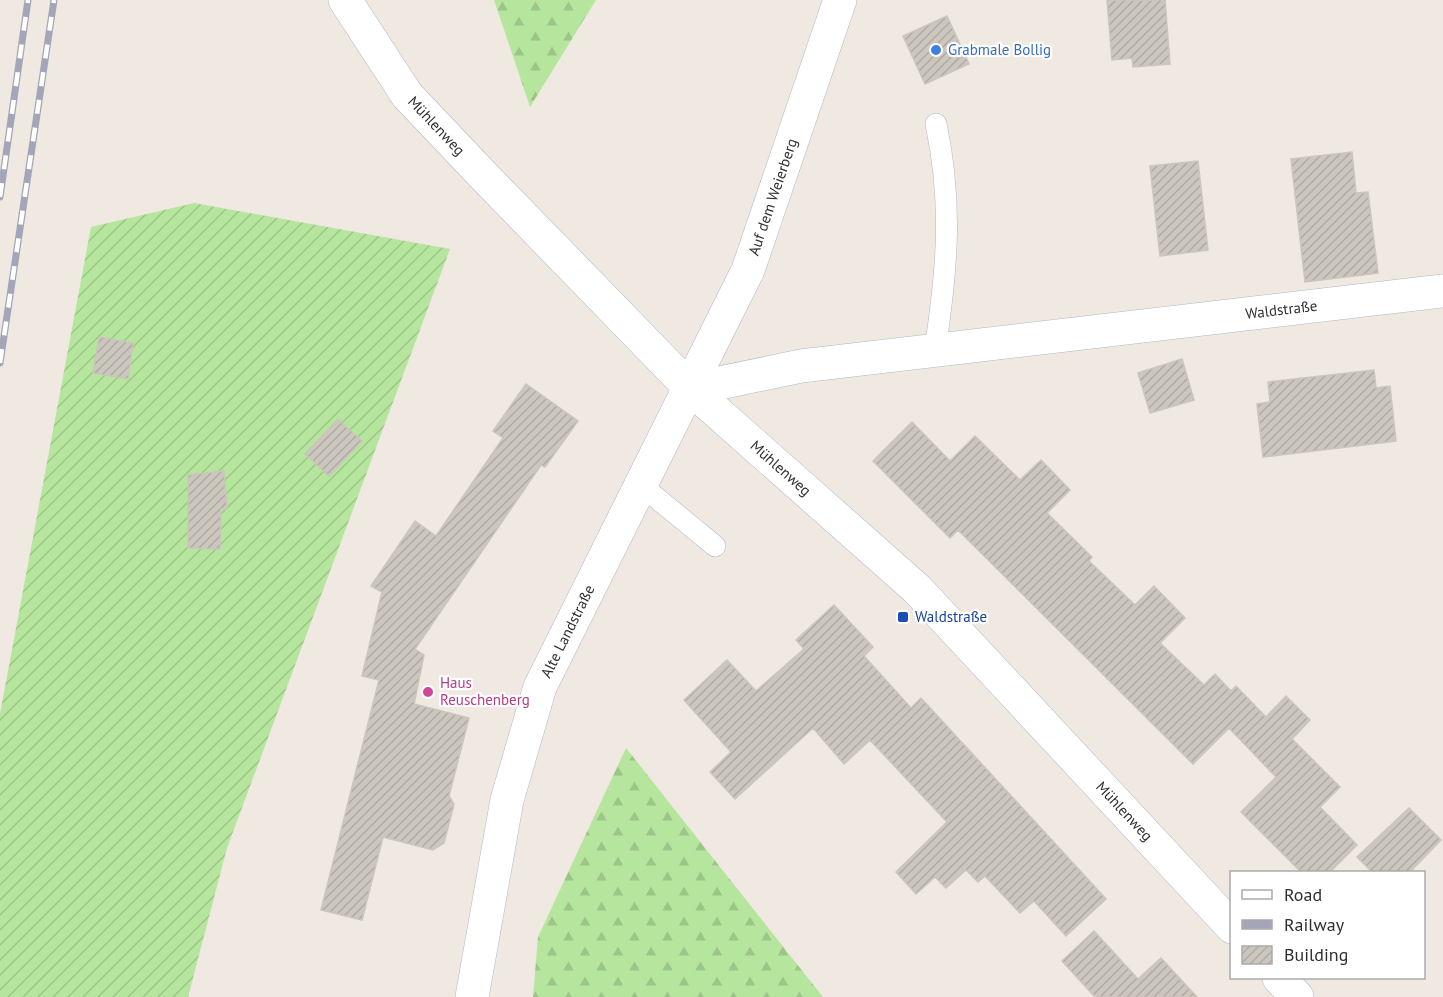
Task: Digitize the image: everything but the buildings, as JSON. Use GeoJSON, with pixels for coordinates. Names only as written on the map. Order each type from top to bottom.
{"type":"FeatureCollection","features":[{"type":"Feature","properties":{"kind":"street","name":"Mühlenweg"},"geometry":{"type":"LineString","coordinates":[[345,0],[407,95],[691,389],[917,589],[1230,925]]}},
{"type":"Feature","properties":{"kind":"street","name":"Auf dem Weierberg"},"geometry":{"type":"LineString","coordinates":[[691,389],[748,270],[840,0]]}},
{"type":"Feature","properties":{"kind":"street","name":"Waldstraße"},"geometry":{"type":"LineString","coordinates":[[691,389],[801,366],[1443,291]]}},
{"type":"Feature","properties":{"kind":"street","name":"Alte Landstraße"},"geometry":{"type":"LineString","coordinates":[[472,997],[507,800],[540,687],[691,389]]}},
{"type":"Feature","properties":{"kind":"street"},"geometry":{"type":"LineString","coordinates":[[1280,979],[1297,997]]}},
{"type":"Feature","properties":{"kind":"lane"},"geometry":{"type":"LineString","coordinates":[[935,350],[945,270],[948,208],[944,162],[936,124]]}},
{"type":"Feature","properties":{"kind":"lane"},"geometry":{"type":"LineString","coordinates":[[642,486],[715,546]]}},
{"type":"Feature","properties":{"kind":"green space"},"geometry":{"type":"Polygon","coordinates":[[[494,0],[596,0],[530,107],[494,0]]]}},
{"type":"Feature","properties":{"kind":"green space"},"geometry":{"type":"Polygon","coordinates":[[[194,203],[450,249],[227,848],[188,997],[0,997],[0,714],[91,227],[194,203]]]}},
{"type":"Feature","properties":{"kind":"green space"},"geometry":{"type":"Polygon","coordinates":[[[626,748],[823,997],[533,997],[538,937],[626,748]]]}},
{"type":"Feature","properties":{"kind":"railway"},"geometry":{"type":"LineString","coordinates":[[0,197],[28,0]]}},
{"type":"Feature","properties":{"kind":"railway"},"geometry":{"type":"LineString","coordinates":[[0,363],[54,0]]}},
{"type":"Feature","properties":{"kind":"place","name":"Grabmale Bollig"},"geometry":{"type":"Point","coordinates":[936,50]}},
{"type":"Feature","properties":{"kind":"place","name":"Waldstraße"},"geometry":{"type":"Point","coordinates":[903,617]}},
{"type":"Feature","properties":{"kind":"place","name":"Haus Reuschenberg"},"geometry":{"type":"Point","coordinates":[428,692]}}]}
